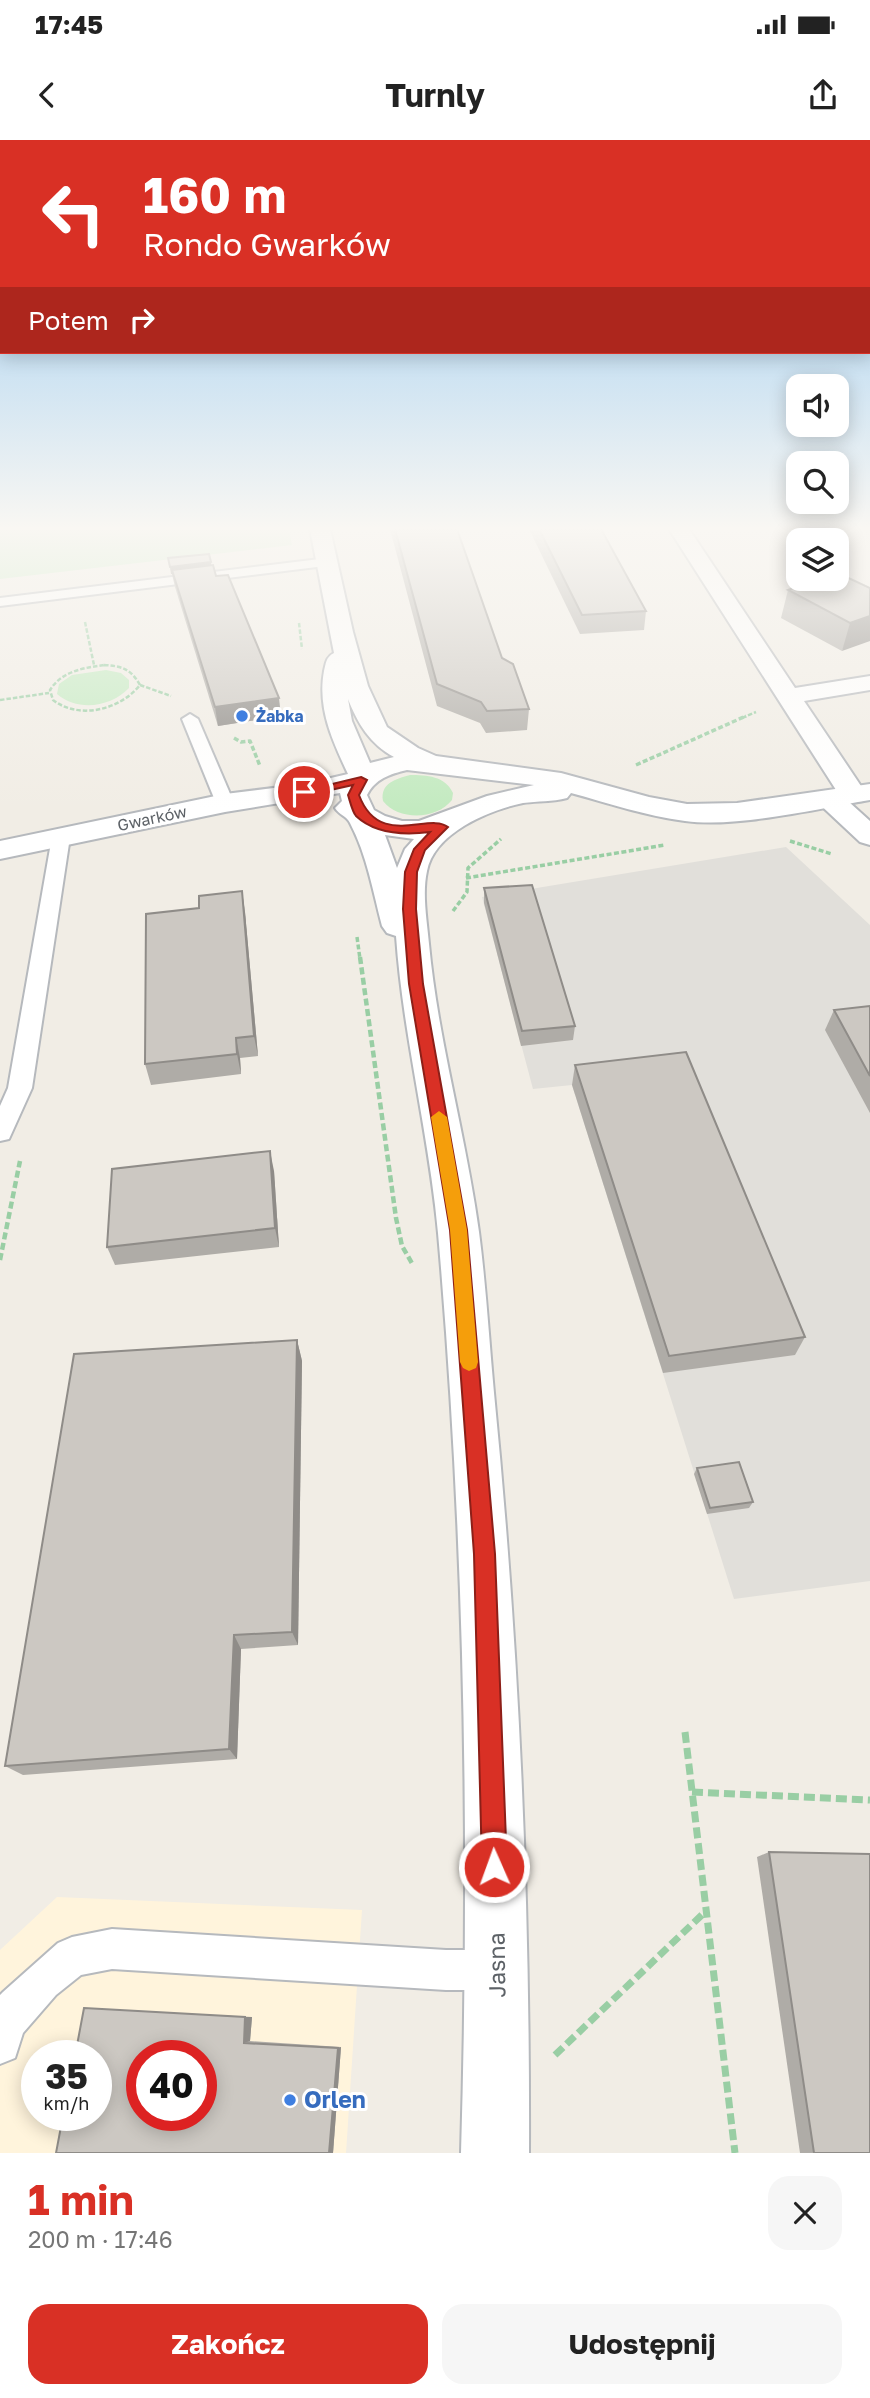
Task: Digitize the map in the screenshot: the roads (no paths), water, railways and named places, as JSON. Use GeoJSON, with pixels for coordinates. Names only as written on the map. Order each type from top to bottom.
{"type":"FeatureCollection","features":[{"type":"Feature","properties":{"kind":"street"},"geometry":{"type":"LineString","coordinates":[[341,623],[363,704],[377,732],[401,750],[463,776],[474,793],[455,820]]}},
{"type":"Feature","properties":{"kind":"street"},"geometry":{"type":"LineString","coordinates":[[742,623],[850,795],[870,836]]}},
{"type":"Feature","properties":{"kind":"street"},"geometry":{"type":"LineString","coordinates":[[344,640],[336,673],[340,730],[363,779]]}},
{"type":"Feature","properties":{"kind":"street"},"geometry":{"type":"LineString","coordinates":[[790,696],[870,683]]}},
{"type":"Feature","properties":{"kind":"street"},"geometry":{"type":"LineString","coordinates":[[600,793],[561,792],[515,796],[455,820],[408,831],[381,826],[360,813],[354,795],[363,779],[382,768],[407,762],[561,781],[687,813],[737,812],[850,795]]}},
{"type":"Feature","properties":{"kind":"street","name":"Gwarków"},"geometry":{"type":"LineString","coordinates":[[0,850],[225,803],[304,792],[363,779]]}},
{"type":"Feature","properties":{"kind":"street","name":"Gwarków"},"geometry":{"type":"LineString","coordinates":[[304,792],[360,813]]}},
{"type":"Feature","properties":{"kind":"street","name":"Jasna"},"geometry":{"type":"LineString","coordinates":[[360,813],[379,856],[416,984]]}},
{"type":"Feature","properties":{"kind":"street","name":"Jasna"},"geometry":{"type":"LineString","coordinates":[[455,820],[420,849],[411,872],[410,909],[416,984],[460,1244],[485,1554],[498,1970],[495,2153]]}},
{"type":"Feature","properties":{"kind":"lane"},"geometry":{"type":"LineString","coordinates":[[190,719],[225,803]]}},
{"type":"Feature","properties":{"kind":"lane"},"geometry":{"type":"LineString","coordinates":[[0,1132],[20,1088],[61,837]]}},
{"type":"Feature","properties":{"kind":"lane"},"geometry":{"type":"LineString","coordinates":[[0,2043],[4,2025],[17,2006],[41,1981],[72,1957],[113,1949],[446,1970],[498,1970]]}},
{"type":"Feature","properties":{"kind":"place","name":"Żabka"},"geometry":{"type":"Point","coordinates":[242,716]}},
{"type":"Feature","properties":{"kind":"place","name":"Orlen"},"geometry":{"type":"Point","coordinates":[290,2100]}}]}
